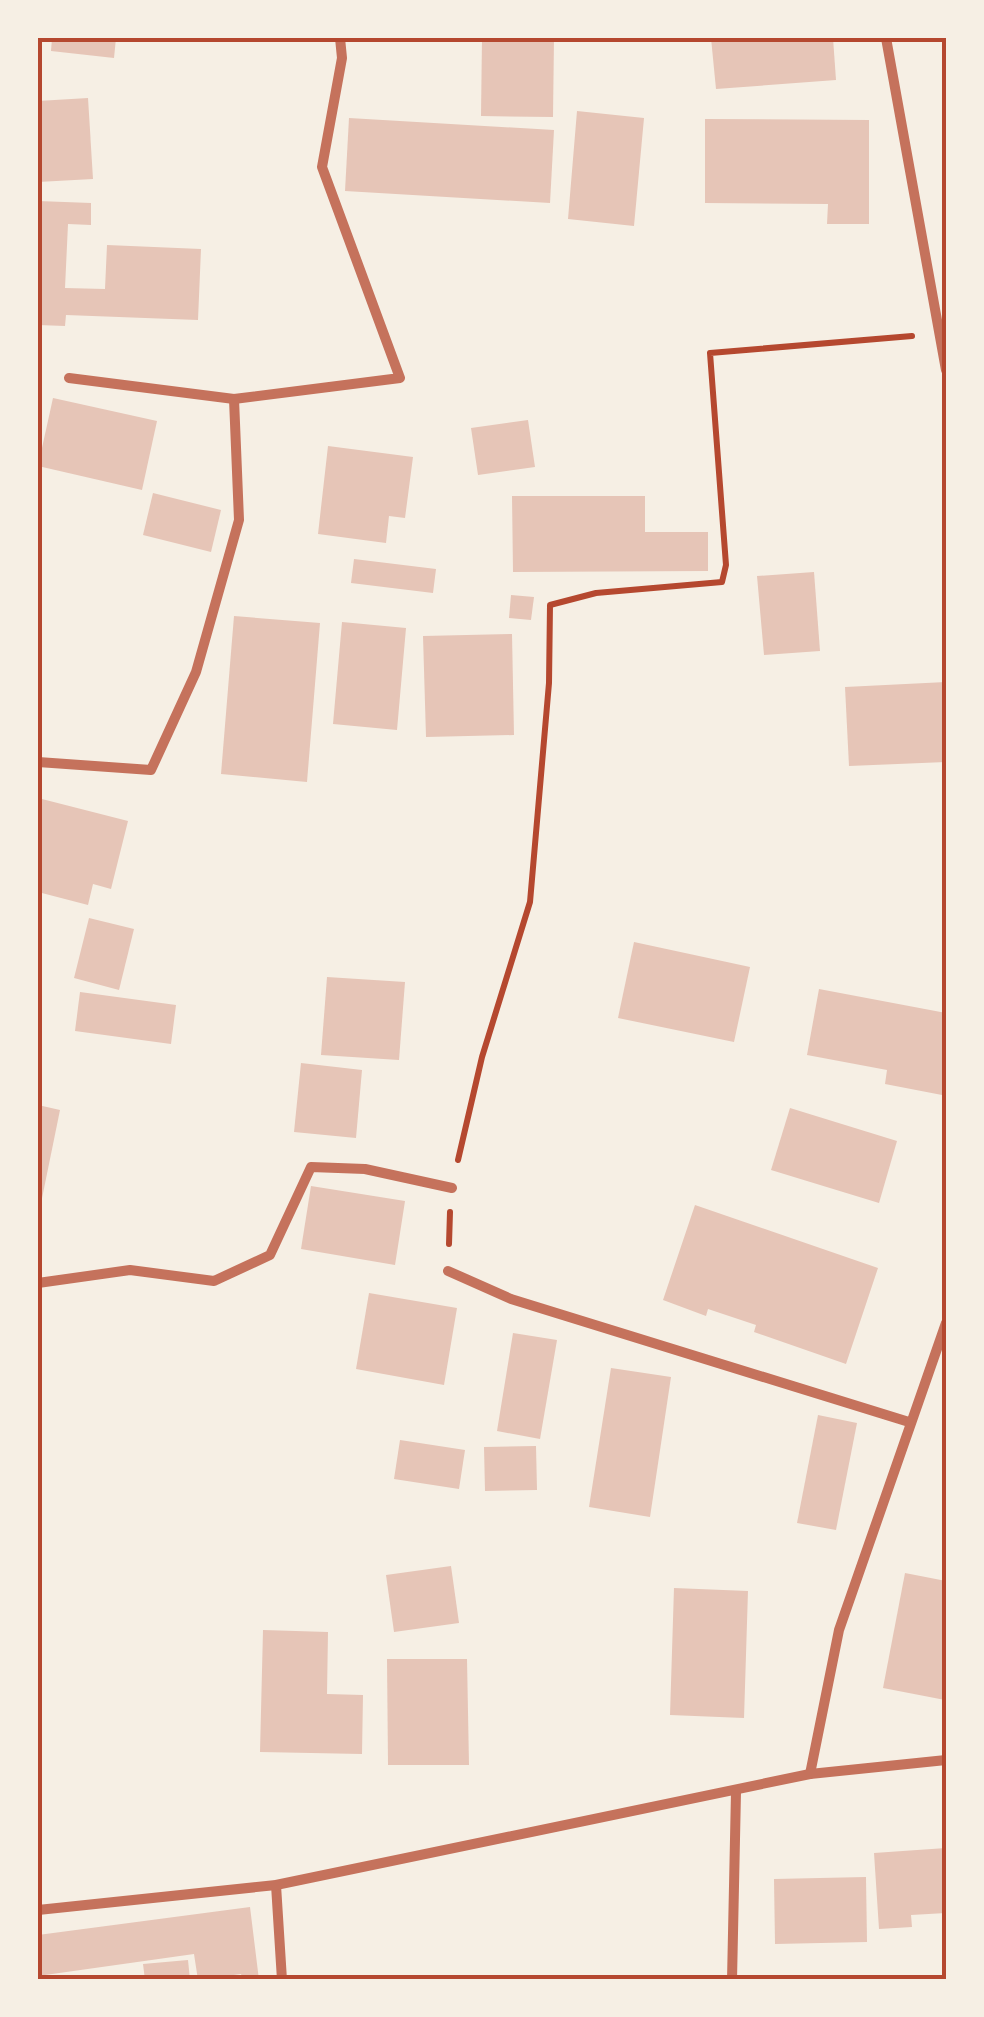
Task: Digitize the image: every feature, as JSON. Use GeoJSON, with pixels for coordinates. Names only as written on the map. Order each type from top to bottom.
{"type":"FeatureCollection","features":[{"type":"Feature","properties":{"kind":"street"},"geometry":{"type":"LineString","coordinates":[[69,378],[234,399],[400,378],[322,167],[342,58],[340,38]]}},
{"type":"Feature","properties":{"kind":"street"},"geometry":{"type":"LineString","coordinates":[[886,38],[946,370]]}},
{"type":"Feature","properties":{"kind":"street"},"geometry":{"type":"LineString","coordinates":[[38,762],[151,770],[196,672],[239,520],[234,399]]}},
{"type":"Feature","properties":{"kind":"street"},"geometry":{"type":"LineString","coordinates":[[38,1283],[130,1270],[214,1282],[270,1255],[311,1166],[366,1169],[452,1188]]}},
{"type":"Feature","properties":{"kind":"street"},"geometry":{"type":"LineString","coordinates":[[448,1270],[511,1299],[909,1422]]}},
{"type":"Feature","properties":{"kind":"street"},"geometry":{"type":"LineString","coordinates":[[810,1774],[840,1630],[946,1323]]}},
{"type":"Feature","properties":{"kind":"street"},"geometry":{"type":"LineString","coordinates":[[38,1910],[276,1885],[810,1774],[946,1760]]}},
{"type":"Feature","properties":{"kind":"street"},"geometry":{"type":"LineString","coordinates":[[732,1980],[736,1792]]}},
{"type":"Feature","properties":{"kind":"street"},"geometry":{"type":"LineString","coordinates":[[276,1885],[282,1980]]}},
{"type":"Feature","properties":{"kind":"path"},"geometry":{"type":"LineString","coordinates":[[448,1270],[452,1188],[482,1056],[530,902],[549,683],[550,605],[596,593],[722,582],[726,565],[710,352],[940,334]]}},
{"type":"Feature","properties":{"kind":"building"},"geometry":{"type":"Polygon","coordinates":[[[52,38],[116,38],[114,58],[51,51],[52,38]]]}},
{"type":"Feature","properties":{"kind":"building"},"geometry":{"type":"Polygon","coordinates":[[[482,38],[554,38],[553,117],[481,116],[482,38]]]}},
{"type":"Feature","properties":{"kind":"building"},"geometry":{"type":"Polygon","coordinates":[[[711,38],[833,38],[836,80],[716,89],[711,38]]]}},
{"type":"Feature","properties":{"kind":"building"},"geometry":{"type":"Polygon","coordinates":[[[88,98],[93,179],[38,182],[38,101],[88,98]]]}},
{"type":"Feature","properties":{"kind":"building"},"geometry":{"type":"Polygon","coordinates":[[[577,111],[644,118],[634,226],[568,219],[577,111]]]}},
{"type":"Feature","properties":{"kind":"building"},"geometry":{"type":"Polygon","coordinates":[[[349,118],[554,130],[550,203],[345,191],[349,118]]]}},
{"type":"Feature","properties":{"kind":"building"},"geometry":{"type":"Polygon","coordinates":[[[705,119],[869,120],[869,224],[827,224],[828,204],[705,203],[705,119]]]}},
{"type":"Feature","properties":{"kind":"building"},"geometry":{"type":"Polygon","coordinates":[[[38,201],[91,203],[91,225],[68,224],[65,288],[105,289],[107,245],[201,249],[198,320],[66,315],[65,326],[38,325],[38,201]]]}},
{"type":"Feature","properties":{"kind":"building"},"geometry":{"type":"Polygon","coordinates":[[[53,398],[157,421],[142,490],[38,466],[53,398]]]}},
{"type":"Feature","properties":{"kind":"building"},"geometry":{"type":"Polygon","coordinates":[[[528,420],[535,467],[478,475],[471,428],[528,420]]]}},
{"type":"Feature","properties":{"kind":"building"},"geometry":{"type":"Polygon","coordinates":[[[328,446],[413,457],[405,518],[389,516],[386,543],[318,534],[328,446]]]}},
{"type":"Feature","properties":{"kind":"building"},"geometry":{"type":"Polygon","coordinates":[[[153,493],[221,510],[211,552],[143,535],[153,493]]]}},
{"type":"Feature","properties":{"kind":"building"},"geometry":{"type":"Polygon","coordinates":[[[512,496],[645,496],[645,532],[708,532],[708,571],[513,572],[512,496]]]}},
{"type":"Feature","properties":{"kind":"building"},"geometry":{"type":"Polygon","coordinates":[[[354,559],[436,569],[433,593],[351,583],[354,559]]]}},
{"type":"Feature","properties":{"kind":"building"},"geometry":{"type":"Polygon","coordinates":[[[814,572],[820,651],[764,655],[757,576],[814,572]]]}},
{"type":"Feature","properties":{"kind":"building"},"geometry":{"type":"Polygon","coordinates":[[[511,595],[534,597],[531,620],[509,618],[511,595]]]}},
{"type":"Feature","properties":{"kind":"building"},"geometry":{"type":"Polygon","coordinates":[[[234,616],[320,623],[307,782],[221,774],[234,616]]]}},
{"type":"Feature","properties":{"kind":"building"},"geometry":{"type":"Polygon","coordinates":[[[342,622],[406,628],[397,730],[333,724],[342,622]]]}},
{"type":"Feature","properties":{"kind":"building"},"geometry":{"type":"Polygon","coordinates":[[[512,634],[514,735],[426,737],[423,636],[512,634]]]}},
{"type":"Feature","properties":{"kind":"building"},"geometry":{"type":"Polygon","coordinates":[[[946,682],[946,762],[849,766],[845,687],[946,682]]]}},
{"type":"Feature","properties":{"kind":"building"},"geometry":{"type":"Polygon","coordinates":[[[38,798],[128,821],[111,889],[93,884],[88,905],[38,892],[38,798]]]}},
{"type":"Feature","properties":{"kind":"building"},"geometry":{"type":"Polygon","coordinates":[[[89,918],[134,929],[119,990],[74,978],[89,918]]]}},
{"type":"Feature","properties":{"kind":"building"},"geometry":{"type":"Polygon","coordinates":[[[634,942],[750,967],[734,1042],[618,1018],[634,942]]]}},
{"type":"Feature","properties":{"kind":"building"},"geometry":{"type":"Polygon","coordinates":[[[327,977],[405,982],[399,1060],[321,1055],[327,977]]]}},
{"type":"Feature","properties":{"kind":"building"},"geometry":{"type":"Polygon","coordinates":[[[819,989],[946,1013],[942,1095],[885,1084],[887,1070],[807,1055],[819,989]]]}},
{"type":"Feature","properties":{"kind":"building"},"geometry":{"type":"Polygon","coordinates":[[[80,992],[176,1005],[171,1044],[75,1031],[80,992]]]}},
{"type":"Feature","properties":{"kind":"building"},"geometry":{"type":"Polygon","coordinates":[[[301,1063],[362,1070],[356,1138],[294,1132],[301,1063]]]}},
{"type":"Feature","properties":{"kind":"building"},"geometry":{"type":"Polygon","coordinates":[[[38,1105],[60,1110],[39,1213],[38,1213],[38,1105]]]}},
{"type":"Feature","properties":{"kind":"building"},"geometry":{"type":"Polygon","coordinates":[[[790,1108],[897,1141],[879,1203],[771,1170],[790,1108]]]}},
{"type":"Feature","properties":{"kind":"building"},"geometry":{"type":"Polygon","coordinates":[[[311,1186],[405,1201],[395,1265],[301,1249],[311,1186]]]}},
{"type":"Feature","properties":{"kind":"building"},"geometry":{"type":"Polygon","coordinates":[[[695,1205],[878,1268],[846,1364],[754,1332],[756,1325],[708,1309],[706,1316],[663,1300],[695,1205]]]}},
{"type":"Feature","properties":{"kind":"building"},"geometry":{"type":"Polygon","coordinates":[[[369,1293],[457,1308],[444,1385],[356,1369],[369,1293]]]}},
{"type":"Feature","properties":{"kind":"building"},"geometry":{"type":"Polygon","coordinates":[[[513,1333],[557,1340],[540,1439],[497,1431],[513,1333]]]}},
{"type":"Feature","properties":{"kind":"building"},"geometry":{"type":"Polygon","coordinates":[[[611,1368],[671,1377],[650,1517],[589,1507],[611,1368]]]}},
{"type":"Feature","properties":{"kind":"building"},"geometry":{"type":"Polygon","coordinates":[[[818,1415],[857,1423],[836,1530],[797,1523],[818,1415]]]}},
{"type":"Feature","properties":{"kind":"building"},"geometry":{"type":"Polygon","coordinates":[[[400,1440],[465,1450],[459,1489],[394,1479],[400,1440]]]}},
{"type":"Feature","properties":{"kind":"building"},"geometry":{"type":"Polygon","coordinates":[[[536,1446],[537,1490],[485,1491],[484,1447],[536,1446]]]}},
{"type":"Feature","properties":{"kind":"building"},"geometry":{"type":"Polygon","coordinates":[[[451,1566],[459,1623],[394,1632],[386,1575],[451,1566]]]}},
{"type":"Feature","properties":{"kind":"building"},"geometry":{"type":"Polygon","coordinates":[[[905,1573],[946,1581],[945,1700],[883,1688],[905,1573]]]}},
{"type":"Feature","properties":{"kind":"building"},"geometry":{"type":"Polygon","coordinates":[[[674,1588],[748,1591],[744,1718],[670,1715],[674,1588]]]}},
{"type":"Feature","properties":{"kind":"building"},"geometry":{"type":"Polygon","coordinates":[[[263,1630],[328,1632],[327,1694],[363,1695],[362,1754],[260,1752],[263,1630]]]}},
{"type":"Feature","properties":{"kind":"building"},"geometry":{"type":"Polygon","coordinates":[[[387,1659],[467,1659],[469,1765],[388,1765],[387,1659]]]}},
{"type":"Feature","properties":{"kind":"building"},"geometry":{"type":"Polygon","coordinates":[[[946,1848],[946,1913],[911,1915],[912,1927],[879,1929],[874,1853],[946,1848]]]}},
{"type":"Feature","properties":{"kind":"building"},"geometry":{"type":"Polygon","coordinates":[[[866,1877],[867,1942],[775,1944],[774,1879],[866,1877]]]}},
{"type":"Feature","properties":{"kind":"building"},"geometry":{"type":"Polygon","coordinates":[[[250,1907],[259,1980],[243,1980],[241,1974],[198,1980],[194,1954],[38,1976],[38,1935],[250,1907]]]}},
{"type":"Feature","properties":{"kind":"building"},"geometry":{"type":"Polygon","coordinates":[[[188,1960],[190,1980],[145,1980],[143,1964],[188,1960]]]}}]}
